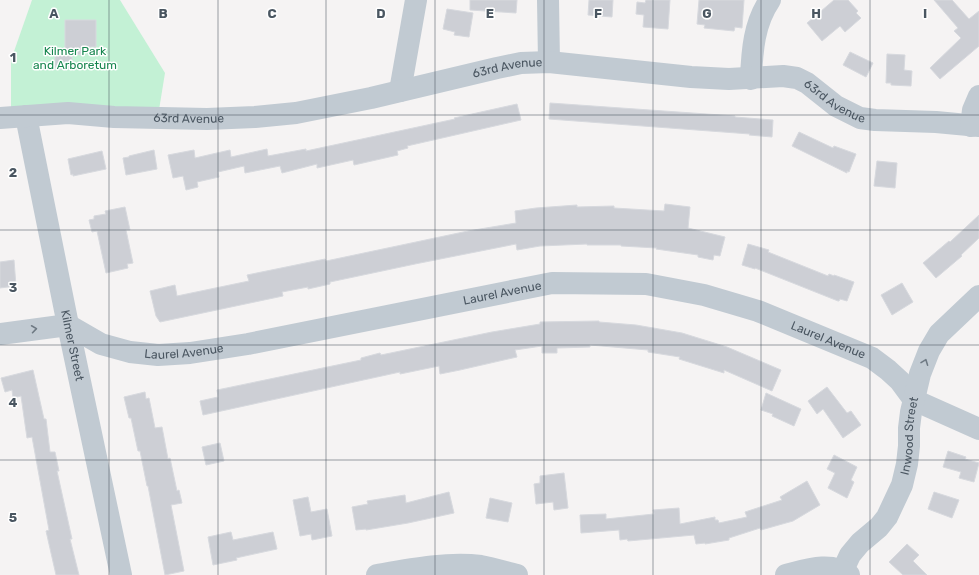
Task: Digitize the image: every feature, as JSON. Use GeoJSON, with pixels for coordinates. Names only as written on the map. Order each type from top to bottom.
{"type":"FeatureCollection","features":[{"type":"Feature","properties":{"kind":"street"},"geometry":{"type":"LineString","coordinates":[[400,90],[416,0]]}},
{"type":"Feature","properties":{"kind":"street"},"geometry":{"type":"LineString","coordinates":[[548,0],[548,62]]}},
{"type":"Feature","properties":{"kind":"street"},"geometry":{"type":"LineString","coordinates":[[751,79],[753,46],[757,26],[764,9],[770,0]]}},
{"type":"Feature","properties":{"kind":"street","name":"63rd Avenue"},"geometry":{"type":"LineString","coordinates":[[0,118],[68,113],[207,119],[255,117],[296,113],[515,64],[548,62],[691,77],[751,79],[783,76],[797,78],[807,83],[836,106],[860,118],[875,120],[936,122],[975,126]]}},
{"type":"Feature","properties":{"kind":"street"},"geometry":{"type":"LineString","coordinates":[[975,126],[973,110],[979,96]]}},
{"type":"Feature","properties":{"kind":"street","name":"Kilmer Street"},"geometry":{"type":"LineString","coordinates":[[26,116],[68,325],[121,575]]}},
{"type":"Feature","properties":{"kind":"street","name":"Laurel Avenue"},"geometry":{"type":"LineString","coordinates":[[68,325],[101,344],[130,352],[158,355],[190,353],[248,344],[552,283],[646,284],[704,295],[758,311],[872,358],[900,381],[914,400],[979,429]]}},
{"type":"Feature","properties":{"kind":"street","name":"Inwood Street"},"geometry":{"type":"LineString","coordinates":[[846,573],[850,555],[860,543],[887,517],[902,485],[907,464],[909,428],[914,400],[920,374],[929,351],[939,334],[979,296]]}},
{"type":"Feature","properties":{"kind":"street"},"geometry":{"type":"LineString","coordinates":[[0,334],[68,325]]}},
{"type":"Feature","properties":{"kind":"street"},"geometry":{"type":"LineString","coordinates":[[377,575],[449,566],[481,566],[517,575]]}},
{"type":"Feature","properties":{"kind":"street"},"geometry":{"type":"LineString","coordinates":[[786,575],[814,568],[829,568],[846,573]]}},
{"type":"Feature","properties":{"kind":"green space","name":"Kilmer Park and Arboretum"},"geometry":{"type":"Polygon","coordinates":[[[32,0],[120,0],[165,73],[158,116],[11,115],[11,60],[32,0]]]}},
{"type":"Feature","properties":{"kind":"building"},"geometry":{"type":"Polygon","coordinates":[[[470,0],[517,0],[516,13],[470,10],[470,0]]]}},
{"type":"Feature","properties":{"kind":"building"},"geometry":{"type":"Polygon","coordinates":[[[589,0],[613,0],[612,17],[588,15],[589,0]]]}},
{"type":"Feature","properties":{"kind":"building"},"geometry":{"type":"Polygon","coordinates":[[[646,0],[670,0],[668,29],[643,27],[644,15],[636,14],[637,2],[645,3],[646,0]]]}},
{"type":"Feature","properties":{"kind":"building"},"geometry":{"type":"Polygon","coordinates":[[[699,0],[744,0],[742,28],[735,27],[734,31],[704,28],[705,25],[697,24],[699,0]]]}},
{"type":"Feature","properties":{"kind":"building"},"geometry":{"type":"Polygon","coordinates":[[[834,0],[848,0],[858,11],[856,13],[861,18],[845,32],[840,26],[822,41],[807,23],[834,0]]]}},
{"type":"Feature","properties":{"kind":"building"},"geometry":{"type":"Polygon","coordinates":[[[934,0],[952,0],[969,19],[979,11],[979,46],[940,79],[930,68],[961,38],[954,31],[958,28],[934,0]]]}},
{"type":"Feature","properties":{"kind":"building"},"geometry":{"type":"Polygon","coordinates":[[[447,9],[473,13],[469,37],[454,35],[455,32],[443,29],[447,9]]]}},
{"type":"Feature","properties":{"kind":"building"},"geometry":{"type":"Polygon","coordinates":[[[65,20],[96,20],[96,47],[84,47],[84,55],[72,54],[72,69],[55,69],[55,54],[65,54],[65,20]]]}},
{"type":"Feature","properties":{"kind":"building"},"geometry":{"type":"Polygon","coordinates":[[[850,52],[873,63],[866,77],[843,65],[850,52]]]}},
{"type":"Feature","properties":{"kind":"building"},"geometry":{"type":"Polygon","coordinates":[[[887,54],[905,55],[904,70],[912,71],[911,86],[891,85],[891,83],[886,83],[887,54]]]}},
{"type":"Feature","properties":{"kind":"building"},"geometry":{"type":"Polygon","coordinates":[[[550,103],[773,120],[772,137],[749,135],[750,134],[549,119],[550,103]]]}},
{"type":"Feature","properties":{"kind":"building"},"geometry":{"type":"Polygon","coordinates":[[[517,104],[521,120],[407,146],[408,148],[397,151],[398,155],[354,165],[353,160],[317,168],[317,164],[282,173],[280,166],[245,173],[244,166],[218,172],[219,177],[197,182],[198,187],[186,190],[183,176],[173,178],[168,155],[194,150],[195,158],[230,150],[231,157],[267,149],[268,156],[306,149],[306,151],[517,104]]]}},
{"type":"Feature","properties":{"kind":"building"},"geometry":{"type":"Polygon","coordinates":[[[799,132],[833,148],[834,146],[856,154],[849,172],[847,171],[847,173],[792,146],[799,132]]]}},
{"type":"Feature","properties":{"kind":"building"},"geometry":{"type":"Polygon","coordinates":[[[154,150],[157,169],[126,175],[123,158],[154,150]]]}},
{"type":"Feature","properties":{"kind":"building"},"geometry":{"type":"Polygon","coordinates":[[[102,151],[106,169],[73,176],[73,174],[71,175],[68,159],[102,151]]]}},
{"type":"Feature","properties":{"kind":"building"},"geometry":{"type":"Polygon","coordinates":[[[877,161],[897,163],[895,188],[874,186],[877,161]]]}},
{"type":"Feature","properties":{"kind":"building"},"geometry":{"type":"Polygon","coordinates":[[[665,204],[690,207],[688,228],[725,237],[720,256],[714,255],[713,260],[698,257],[698,255],[656,249],[657,248],[621,245],[587,244],[540,246],[517,250],[516,244],[330,282],[330,284],[308,289],[308,287],[282,292],[283,296],[160,322],[156,316],[150,291],[175,285],[177,296],[249,281],[247,275],[325,259],[326,261],[468,231],[516,223],[515,211],[577,205],[577,207],[614,206],[614,208],[664,211],[665,204]]]}},
{"type":"Feature","properties":{"kind":"building"},"geometry":{"type":"Polygon","coordinates":[[[125,207],[130,230],[126,230],[133,263],[127,264],[128,268],[106,273],[97,231],[92,232],[89,220],[94,219],[94,216],[106,214],[105,211],[125,207]]]}},
{"type":"Feature","properties":{"kind":"building"},"geometry":{"type":"Polygon","coordinates":[[[979,215],[979,238],[961,255],[962,256],[936,278],[923,263],[949,241],[950,242],[979,215]]]}},
{"type":"Feature","properties":{"kind":"building"},"geometry":{"type":"Polygon","coordinates":[[[748,244],[769,250],[768,252],[828,276],[829,274],[834,275],[854,282],[847,301],[840,299],[838,301],[755,268],[742,265],[748,244]]]}},
{"type":"Feature","properties":{"kind":"building"},"geometry":{"type":"Polygon","coordinates":[[[14,260],[16,286],[0,288],[0,262],[14,260]]]}},
{"type":"Feature","properties":{"kind":"building"},"geometry":{"type":"Polygon","coordinates":[[[902,283],[913,302],[892,315],[881,295],[902,283]]]}},
{"type":"Feature","properties":{"kind":"building"},"geometry":{"type":"Polygon","coordinates":[[[599,321],[636,325],[682,333],[727,347],[781,370],[772,391],[724,370],[724,373],[679,359],[680,357],[648,352],[648,350],[590,345],[590,347],[557,348],[557,353],[542,353],[542,346],[515,350],[517,357],[460,370],[440,374],[439,366],[400,374],[400,372],[203,415],[200,401],[218,397],[217,390],[361,360],[361,358],[380,353],[381,355],[492,332],[540,324],[540,322],[599,321]]]}},
{"type":"Feature","properties":{"kind":"building"},"geometry":{"type":"Polygon","coordinates":[[[33,370],[44,419],[46,419],[50,452],[55,452],[59,471],[57,471],[72,539],[70,539],[79,575],[56,575],[46,531],[49,530],[32,437],[27,438],[21,396],[13,398],[12,390],[5,392],[1,378],[33,370]]]}},
{"type":"Feature","properties":{"kind":"building"},"geometry":{"type":"Polygon","coordinates":[[[827,387],[847,413],[851,411],[861,425],[843,438],[823,409],[817,414],[808,401],[827,387]]]}},
{"type":"Feature","properties":{"kind":"building"},"geometry":{"type":"Polygon","coordinates":[[[145,392],[146,399],[149,398],[155,428],[162,427],[168,459],[170,458],[177,491],[179,490],[182,503],[171,505],[184,571],[165,575],[140,451],[138,451],[131,418],[129,418],[124,397],[145,392]]]}},
{"type":"Feature","properties":{"kind":"building"},"geometry":{"type":"Polygon","coordinates":[[[766,393],[801,409],[794,426],[772,416],[773,414],[761,410],[766,393]]]}},
{"type":"Feature","properties":{"kind":"building"},"geometry":{"type":"Polygon","coordinates":[[[220,443],[224,461],[206,465],[202,447],[220,443]]]}},
{"type":"Feature","properties":{"kind":"building"},"geometry":{"type":"Polygon","coordinates":[[[948,451],[966,457],[965,459],[979,463],[974,482],[959,478],[961,472],[943,467],[948,451]]]}},
{"type":"Feature","properties":{"kind":"building"},"geometry":{"type":"Polygon","coordinates":[[[834,455],[857,467],[851,480],[854,482],[847,498],[828,488],[835,473],[827,469],[834,455]]]}},
{"type":"Feature","properties":{"kind":"building"},"geometry":{"type":"Polygon","coordinates":[[[564,473],[568,508],[554,510],[553,502],[536,504],[534,484],[540,483],[540,476],[564,473]]]}},
{"type":"Feature","properties":{"kind":"building"},"geometry":{"type":"Polygon","coordinates":[[[807,481],[820,505],[793,521],[761,530],[760,528],[729,538],[729,540],[696,544],[694,535],[628,541],[627,539],[620,540],[619,530],[581,533],[580,515],[606,514],[606,519],[654,514],[653,510],[679,508],[680,524],[715,517],[715,520],[718,520],[719,523],[747,517],[745,512],[782,500],[780,497],[807,481]]]}},
{"type":"Feature","properties":{"kind":"building"},"geometry":{"type":"Polygon","coordinates":[[[449,492],[454,513],[408,523],[366,530],[356,530],[352,507],[368,504],[367,501],[405,495],[406,503],[449,492]]]}},
{"type":"Feature","properties":{"kind":"building"},"geometry":{"type":"Polygon","coordinates":[[[934,492],[959,500],[952,518],[928,509],[934,492]]]}},
{"type":"Feature","properties":{"kind":"building"},"geometry":{"type":"Polygon","coordinates":[[[308,497],[311,512],[327,509],[332,536],[312,540],[311,534],[300,536],[293,500],[308,497]]]}},
{"type":"Feature","properties":{"kind":"building"},"geometry":{"type":"Polygon","coordinates":[[[490,498],[512,503],[508,522],[486,518],[490,498]]]}},
{"type":"Feature","properties":{"kind":"building"},"geometry":{"type":"Polygon","coordinates":[[[231,532],[233,540],[273,532],[277,549],[236,558],[237,560],[213,565],[208,537],[231,532]]]}},
{"type":"Feature","properties":{"kind":"building"},"geometry":{"type":"Polygon","coordinates":[[[907,544],[919,555],[913,561],[927,575],[903,575],[889,562],[907,544]]]}}]}
